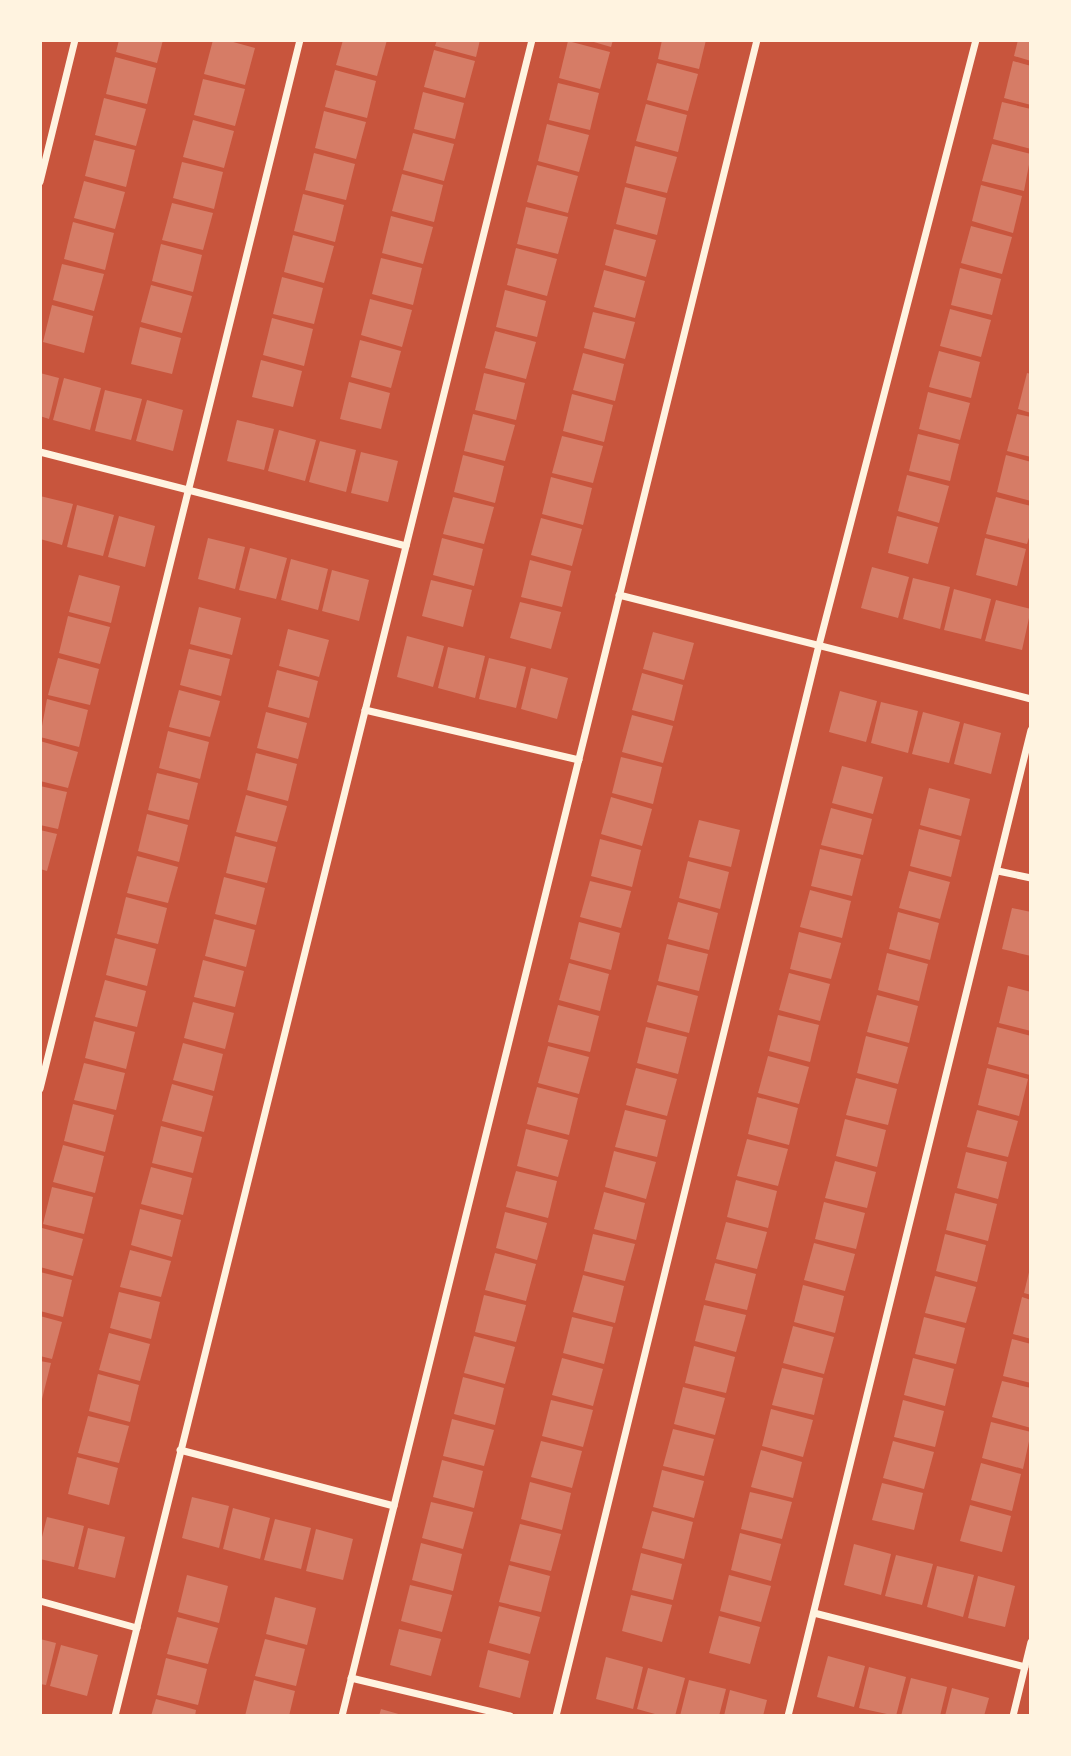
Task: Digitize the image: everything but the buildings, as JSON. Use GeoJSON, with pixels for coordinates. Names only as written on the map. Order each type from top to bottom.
{"type":"FeatureCollection","features":[{"type":"Feature","properties":{"kind":"street"},"geometry":{"type":"LineString","coordinates":[[40,182],[75,40]]}},
{"type":"Feature","properties":{"kind":"street"},"geometry":{"type":"LineString","coordinates":[[40,1089],[300,40]]}},
{"type":"Feature","properties":{"kind":"street"},"geometry":{"type":"LineString","coordinates":[[114,1716],[532,40]]}},
{"type":"Feature","properties":{"kind":"street"},"geometry":{"type":"LineString","coordinates":[[342,1716],[757,40]]}},
{"type":"Feature","properties":{"kind":"street"},"geometry":{"type":"LineString","coordinates":[[556,1716],[818,645],[976,40]]}},
{"type":"Feature","properties":{"kind":"street"},"geometry":{"type":"LineString","coordinates":[[40,452],[406,546]]}},
{"type":"Feature","properties":{"kind":"street"},"geometry":{"type":"LineString","coordinates":[[619,595],[1031,699]]}},
{"type":"Feature","properties":{"kind":"street"},"geometry":{"type":"LineString","coordinates":[[365,710],[579,760]]}},
{"type":"Feature","properties":{"kind":"street"},"geometry":{"type":"LineString","coordinates":[[788,1716],[1031,730]]}},
{"type":"Feature","properties":{"kind":"street"},"geometry":{"type":"LineString","coordinates":[[998,871],[1031,878]]}},
{"type":"Feature","properties":{"kind":"street"},"geometry":{"type":"LineString","coordinates":[[180,1450],[394,1506]]}},
{"type":"Feature","properties":{"kind":"street"},"geometry":{"type":"LineString","coordinates":[[40,1601],[136,1628]]}},
{"type":"Feature","properties":{"kind":"street"},"geometry":{"type":"LineString","coordinates":[[814,1613],[1025,1667]]}},
{"type":"Feature","properties":{"kind":"street"},"geometry":{"type":"LineString","coordinates":[[1013,1716],[1031,1642]]}},
{"type":"Feature","properties":{"kind":"street"},"geometry":{"type":"LineString","coordinates":[[351,1678],[510,1716]]}}]}
